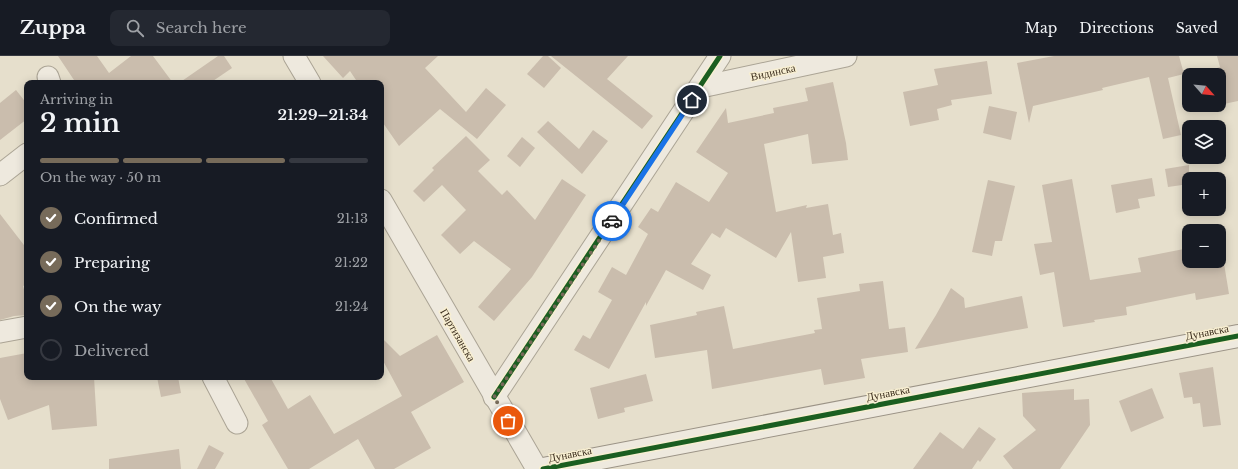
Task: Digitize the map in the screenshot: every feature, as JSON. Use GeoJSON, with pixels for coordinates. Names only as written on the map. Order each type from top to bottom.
{"type":"FeatureCollection","features":[{"type":"Feature","properties":{"kind":"street"},"geometry":{"type":"LineString","coordinates":[[294,56],[308,80]]}},
{"type":"Feature","properties":{"kind":"street"},"geometry":{"type":"LineString","coordinates":[[494,397],[701,87],[720,56]]}},
{"type":"Feature","properties":{"kind":"street","name":"Видинска"},"geometry":{"type":"LineString","coordinates":[[701,87],[846,56]]}},
{"type":"Feature","properties":{"kind":"street"},"geometry":{"type":"LineString","coordinates":[[0,175],[24,156]]}},
{"type":"Feature","properties":{"kind":"street","name":"Партизанска"},"geometry":{"type":"LineString","coordinates":[[384,205],[537,469]]}},
{"type":"Feature","properties":{"kind":"street"},"geometry":{"type":"LineString","coordinates":[[0,332],[24,328]]}},
{"type":"Feature","properties":{"kind":"street","name":"Дунавска"},"geometry":{"type":"LineString","coordinates":[[543,469],[1238,336]]}},
{"type":"Feature","properties":{"kind":"street"},"geometry":{"type":"LineString","coordinates":[[215,380],[237,423]]}},
{"type":"Feature","properties":{"kind":"building"},"geometry":{"type":"Polygon","coordinates":[[[58,56],[97,56],[109,73],[131,56],[153,56],[171,80],[74,80],[58,56]]]}},
{"type":"Feature","properties":{"kind":"building"},"geometry":{"type":"Polygon","coordinates":[[[218,56],[224,56],[232,68],[214,80],[183,80],[218,56]]]}},
{"type":"Feature","properties":{"kind":"building"},"geometry":{"type":"Polygon","coordinates":[[[323,56],[438,56],[425,68],[466,112],[486,88],[506,105],[477,139],[440,109],[399,146],[384,124],[384,80],[356,80],[350,71],[343,78],[323,56]]]}},
{"type":"Feature","properties":{"kind":"building"},"geometry":{"type":"Polygon","coordinates":[[[543,56],[548,56],[561,68],[544,88],[527,74],[543,56]]]}},
{"type":"Feature","properties":{"kind":"building"},"geometry":{"type":"Polygon","coordinates":[[[551,56],[628,56],[607,79],[653,116],[642,129],[551,56]]]}},
{"type":"Feature","properties":{"kind":"building"},"geometry":{"type":"Polygon","coordinates":[[[1054,56],[1179,56],[1182,68],[1182,74],[1168,78],[1181,135],[1163,139],[1149,77],[1102,88],[1103,90],[1033,106],[1029,123],[1017,63],[1054,56]]]}},
{"type":"Feature","properties":{"kind":"building"},"geometry":{"type":"Polygon","coordinates":[[[1217,56],[1238,56],[1238,101],[1226,104],[1226,68],[1217,68],[1220,67],[1217,56]]]}},
{"type":"Feature","properties":{"kind":"building"},"geometry":{"type":"Polygon","coordinates":[[[987,61],[992,94],[951,100],[952,105],[937,109],[939,120],[910,126],[903,92],[938,85],[934,69],[987,61]]]}},
{"type":"Feature","properties":{"kind":"building"},"geometry":{"type":"Polygon","coordinates":[[[833,82],[846,143],[848,160],[812,164],[808,134],[764,144],[776,212],[807,205],[806,208],[828,204],[833,235],[841,233],[844,253],[823,257],[826,278],[798,282],[791,232],[776,258],[726,228],[720,238],[712,233],[691,264],[711,275],[703,290],[666,270],[646,306],[646,302],[609,369],[574,350],[583,335],[590,339],[612,300],[598,292],[612,267],[626,275],[648,234],[638,227],[651,208],[658,212],[676,182],[709,202],[728,173],[696,152],[726,108],[728,123],[774,113],[773,108],[808,101],[805,88],[833,82]]]}},
{"type":"Feature","properties":{"kind":"building"},"geometry":{"type":"Polygon","coordinates":[[[16,90],[24,100],[24,121],[0,140],[0,103],[16,90]]]}},
{"type":"Feature","properties":{"kind":"building"},"geometry":{"type":"Polygon","coordinates":[[[989,106],[1017,112],[1011,140],[983,133],[989,106]]]}},
{"type":"Feature","properties":{"kind":"building"},"geometry":{"type":"Polygon","coordinates":[[[548,121],[579,149],[593,130],[608,141],[582,174],[537,132],[548,121]]]}},
{"type":"Feature","properties":{"kind":"building"},"geometry":{"type":"Polygon","coordinates":[[[466,136],[490,160],[478,171],[502,195],[507,190],[535,220],[562,179],[586,195],[532,277],[494,321],[478,307],[511,269],[474,241],[460,254],[441,235],[466,210],[442,185],[424,202],[413,191],[434,170],[432,168],[466,136]]]}},
{"type":"Feature","properties":{"kind":"building"},"geometry":{"type":"Polygon","coordinates":[[[522,137],[535,148],[520,167],[507,156],[522,137]]]}},
{"type":"Feature","properties":{"kind":"building"},"geometry":{"type":"Polygon","coordinates":[[[1189,165],[1189,172],[1182,172],[1182,185],[1168,187],[1165,169],[1189,165]]]}},
{"type":"Feature","properties":{"kind":"building"},"geometry":{"type":"Polygon","coordinates":[[[1152,178],[1155,196],[1138,199],[1140,208],[1116,213],[1111,185],[1152,178]]]}},
{"type":"Feature","properties":{"kind":"building"},"geometry":{"type":"Polygon","coordinates":[[[1072,179],[1090,280],[1141,272],[1138,258],[1182,249],[1182,268],[1225,268],[1229,294],[1196,300],[1195,293],[1126,307],[1127,315],[1063,327],[1054,272],[1040,275],[1034,244],[1052,242],[1042,185],[1072,179]]]}},
{"type":"Feature","properties":{"kind":"building"},"geometry":{"type":"Polygon","coordinates":[[[988,180],[1015,186],[1002,241],[995,241],[992,256],[972,252],[988,180]]]}},
{"type":"Feature","properties":{"kind":"building"},"geometry":{"type":"Polygon","coordinates":[[[0,214],[24,245],[24,315],[0,320],[0,214]]]}},
{"type":"Feature","properties":{"kind":"building"},"geometry":{"type":"Polygon","coordinates":[[[883,281],[889,329],[905,327],[908,352],[861,359],[865,378],[824,385],[821,369],[712,389],[707,350],[655,358],[650,325],[697,315],[696,312],[724,306],[733,349],[815,333],[814,330],[822,329],[817,298],[860,291],[859,284],[883,281]]]}},
{"type":"Feature","properties":{"kind":"building"},"geometry":{"type":"Polygon","coordinates":[[[951,288],[964,298],[965,308],[1022,296],[1028,328],[915,349],[951,288]]]}},
{"type":"Feature","properties":{"kind":"building"},"geometry":{"type":"Polygon","coordinates":[[[437,335],[464,382],[411,412],[431,448],[394,469],[375,469],[358,439],[309,469],[288,469],[262,425],[268,421],[245,380],[272,380],[288,409],[310,395],[334,434],[402,396],[384,363],[384,340],[400,356],[437,335]]]}},
{"type":"Feature","properties":{"kind":"building"},"geometry":{"type":"Polygon","coordinates":[[[24,354],[24,380],[94,380],[97,426],[52,430],[49,405],[8,420],[0,399],[0,358],[24,354]]]}},
{"type":"Feature","properties":{"kind":"building"},"geometry":{"type":"Polygon","coordinates":[[[1213,367],[1221,425],[1203,427],[1200,403],[1193,404],[1192,397],[1184,398],[1179,373],[1213,367]]]}},
{"type":"Feature","properties":{"kind":"building"},"geometry":{"type":"Polygon","coordinates":[[[646,374],[653,401],[624,408],[625,412],[598,419],[590,388],[646,374]]]}},
{"type":"Feature","properties":{"kind":"building"},"geometry":{"type":"Polygon","coordinates":[[[158,380],[179,380],[181,393],[161,397],[158,380]]]}},
{"type":"Feature","properties":{"kind":"building"},"geometry":{"type":"Polygon","coordinates":[[[1152,388],[1164,418],[1131,432],[1119,401],[1152,388]]]}},
{"type":"Feature","properties":{"kind":"building"},"geometry":{"type":"Polygon","coordinates":[[[1074,389],[1074,400],[1089,399],[1090,425],[1060,469],[1013,469],[1003,456],[1036,430],[1023,416],[1022,393],[1074,389]]]}},
{"type":"Feature","properties":{"kind":"building"},"geometry":{"type":"Polygon","coordinates":[[[979,427],[996,439],[980,462],[978,460],[972,469],[913,469],[940,432],[963,449],[979,427]]]}},
{"type":"Feature","properties":{"kind":"building"},"geometry":{"type":"Polygon","coordinates":[[[209,445],[224,453],[215,469],[197,469],[209,445]]]}},
{"type":"Feature","properties":{"kind":"building"},"geometry":{"type":"Polygon","coordinates":[[[179,449],[181,469],[109,469],[109,459],[179,449]]]}},
{"type":"Feature","properties":{"kind":"cycle path"},"geometry":{"type":"LineString","coordinates":[[494,397],[720,56]]}},
{"type":"Feature","properties":{"kind":"cycle path"},"geometry":{"type":"LineString","coordinates":[[543,469],[1238,336]]}},
{"type":"Feature","properties":{"kind":"way so far"},"geometry":{"type":"LineString","coordinates":[[508,421],[494,397],[612,221]]}},
{"type":"Feature","properties":{"kind":"route"},"geometry":{"type":"LineString","coordinates":[[612,221],[692,100]]}}]}
